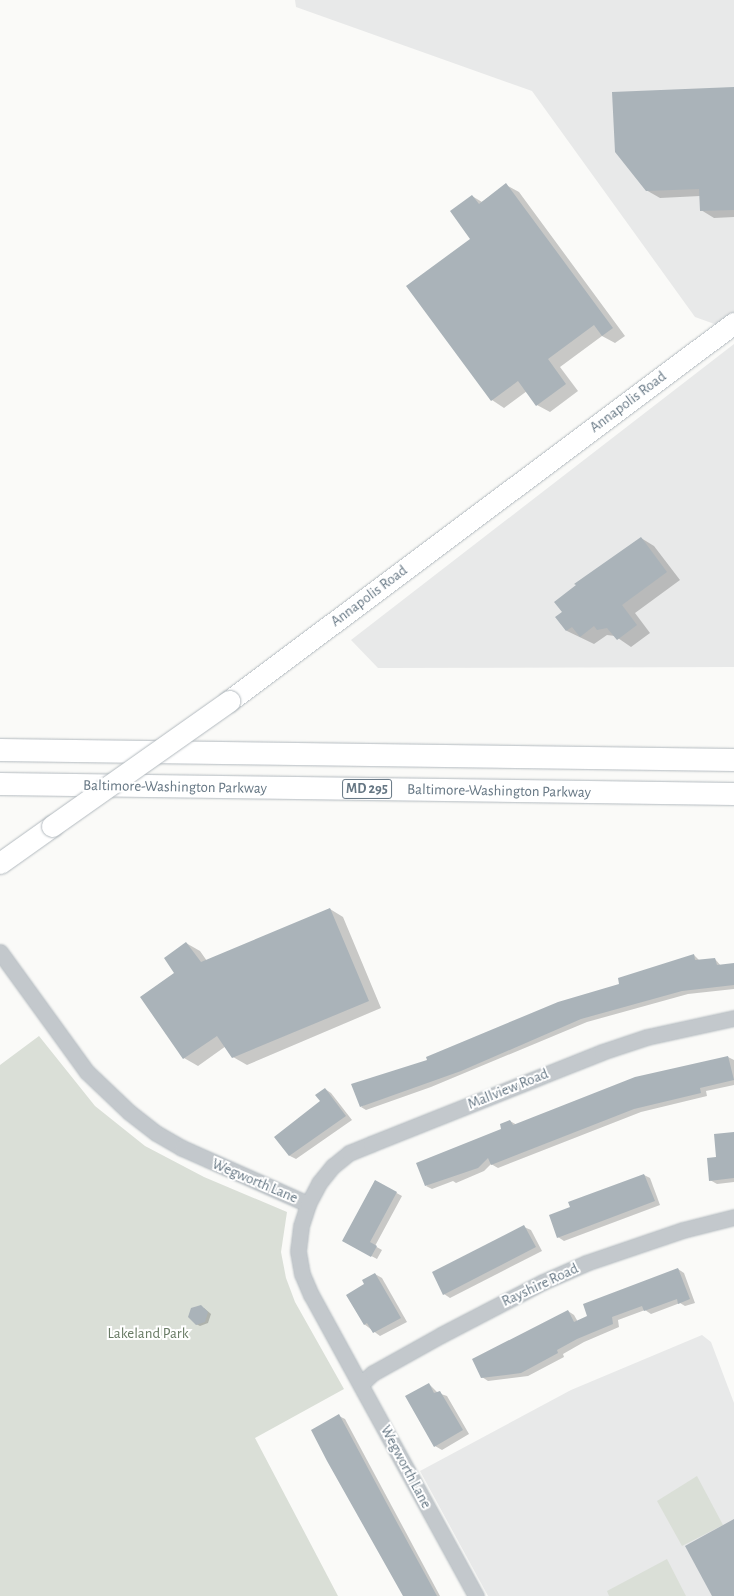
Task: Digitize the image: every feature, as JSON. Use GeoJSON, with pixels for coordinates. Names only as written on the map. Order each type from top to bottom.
{"type":"FeatureCollection","features":[{"type":"Feature","properties":{"kind":"highway","name":"MD 295"},"geometry":{"type":"LineString","coordinates":[[0,750],[734,760]]}},
{"type":"Feature","properties":{"kind":"highway","name":"Baltimore-Washington Parkway"},"geometry":{"type":"LineString","coordinates":[[0,784],[734,794]]}},
{"type":"Feature","properties":{"kind":"main road","name":"Annapolis Road"},"geometry":{"type":"LineString","coordinates":[[0,863],[228,701],[734,324]]}},
{"type":"Feature","properties":{"kind":"street","name":"Wegworth Lane"},"geometry":{"type":"LineString","coordinates":[[0,952],[87,1072],[129,1112],[182,1148],[308,1204],[301,1226],[298,1251],[302,1274],[311,1295],[476,1596]]}},
{"type":"Feature","properties":{"kind":"street","name":"Mallview Road"},"geometry":{"type":"LineString","coordinates":[[308,1204],[319,1183],[333,1166],[349,1153],[609,1050],[689,1026],[734,1018]]}},
{"type":"Feature","properties":{"kind":"street","name":"Rayshire Road"},"geometry":{"type":"LineString","coordinates":[[361,1384],[373,1373],[441,1335],[543,1282],[586,1263],[683,1230],[734,1217]]}},
{"type":"Feature","properties":{"kind":"shaded area"},"geometry":{"type":"Polygon","coordinates":[[[295,0],[734,0],[734,331],[695,317],[532,91],[296,7],[295,0]]]}},
{"type":"Feature","properties":{"kind":"shaded area"},"geometry":{"type":"Polygon","coordinates":[[[734,344],[734,667],[378,668],[351,640],[734,344]]]}},
{"type":"Feature","properties":{"kind":"shaded area"},"geometry":{"type":"Polygon","coordinates":[[[702,1335],[711,1342],[734,1403],[734,1596],[488,1596],[420,1471],[571,1390],[702,1335]]]}},
{"type":"Feature","properties":{"kind":"green space","name":"Lakeland Park"},"geometry":{"type":"Polygon","coordinates":[[[39,1036],[95,1106],[145,1146],[204,1177],[287,1212],[281,1252],[286,1278],[295,1302],[344,1389],[255,1438],[338,1596],[0,1596],[0,1065],[39,1036]]]}},
{"type":"Feature","properties":{"kind":"green space"},"geometry":{"type":"Polygon","coordinates":[[[697,1476],[723,1525],[682,1546],[657,1501],[697,1476]]]}},
{"type":"Feature","properties":{"kind":"green space"},"geometry":{"type":"Polygon","coordinates":[[[667,1559],[686,1596],[609,1596],[607,1591],[667,1559]]]}},
{"type":"Feature","properties":{"kind":"building"},"geometry":{"type":"Polygon","coordinates":[[[734,87],[734,210],[700,211],[699,189],[646,191],[615,152],[612,92],[734,87]]]}},
{"type":"Feature","properties":{"kind":"building"},"geometry":{"type":"Polygon","coordinates":[[[506,183],[613,328],[602,336],[594,325],[548,359],[566,384],[536,406],[518,381],[491,401],[406,286],[470,239],[450,211],[472,195],[479,204],[506,183]]]}},
{"type":"Feature","properties":{"kind":"building"},"geometry":{"type":"Polygon","coordinates":[[[641,537],[667,572],[622,605],[637,625],[617,640],[607,628],[597,630],[594,626],[580,637],[572,627],[566,631],[555,617],[562,612],[554,602],[576,585],[574,584],[641,537]]]}},
{"type":"Feature","properties":{"kind":"building"},"geometry":{"type":"Polygon","coordinates":[[[330,908],[369,1001],[232,1058],[217,1036],[183,1059],[140,997],[174,973],[164,958],[186,942],[201,962],[330,908]]]}},
{"type":"Feature","properties":{"kind":"building"},"geometry":{"type":"Polygon","coordinates":[[[694,954],[695,960],[715,958],[717,965],[734,963],[734,985],[682,991],[581,1019],[461,1071],[360,1107],[351,1084],[427,1060],[426,1057],[558,1002],[619,984],[618,978],[694,954]]]}},
{"type":"Feature","properties":{"kind":"building"},"geometry":{"type":"Polygon","coordinates":[[[728,1056],[734,1080],[700,1088],[701,1093],[634,1109],[491,1165],[488,1158],[478,1168],[425,1186],[416,1163],[501,1129],[500,1124],[510,1120],[513,1125],[635,1077],[728,1056]]]}},
{"type":"Feature","properties":{"kind":"building"},"geometry":{"type":"Polygon","coordinates":[[[325,1088],[346,1116],[289,1156],[274,1137],[320,1101],[315,1095],[325,1088]]]}},
{"type":"Feature","properties":{"kind":"building"},"geometry":{"type":"Polygon","coordinates":[[[734,1132],[734,1178],[709,1181],[707,1158],[716,1157],[714,1134],[734,1132]]]}},
{"type":"Feature","properties":{"kind":"building"},"geometry":{"type":"Polygon","coordinates":[[[644,1174],[655,1201],[557,1238],[549,1215],[570,1207],[568,1202],[644,1174]]]}},
{"type":"Feature","properties":{"kind":"building"},"geometry":{"type":"Polygon","coordinates":[[[375,1180],[397,1192],[370,1242],[377,1246],[371,1257],[342,1241],[375,1180]]]}},
{"type":"Feature","properties":{"kind":"building"},"geometry":{"type":"Polygon","coordinates":[[[524,1225],[536,1247],[443,1295],[432,1272],[524,1225]]]}},
{"type":"Feature","properties":{"kind":"building"},"geometry":{"type":"Polygon","coordinates":[[[678,1268],[690,1299],[678,1304],[677,1299],[644,1311],[642,1306],[612,1317],[613,1324],[577,1339],[557,1350],[558,1353],[521,1373],[481,1378],[472,1359],[568,1310],[574,1322],[587,1316],[583,1304],[678,1268]]]}},
{"type":"Feature","properties":{"kind":"building"},"geometry":{"type":"Polygon","coordinates":[[[375,1273],[401,1318],[373,1333],[367,1323],[364,1325],[346,1295],[364,1284],[362,1280],[375,1273]]]}},
{"type":"Feature","properties":{"kind":"building"},"geometry":{"type":"Polygon","coordinates":[[[201,1305],[208,1312],[205,1322],[196,1325],[188,1317],[191,1308],[201,1305]]]}},
{"type":"Feature","properties":{"kind":"building"},"geometry":{"type":"Polygon","coordinates":[[[429,1383],[434,1393],[440,1391],[463,1430],[434,1447],[405,1396],[429,1383]]]}},
{"type":"Feature","properties":{"kind":"building"},"geometry":{"type":"Polygon","coordinates":[[[339,1414],[437,1596],[403,1596],[327,1461],[311,1430],[339,1414]]]}},
{"type":"Feature","properties":{"kind":"building"},"geometry":{"type":"Polygon","coordinates":[[[734,1519],[734,1596],[712,1596],[685,1546],[734,1519]]]}}]}
